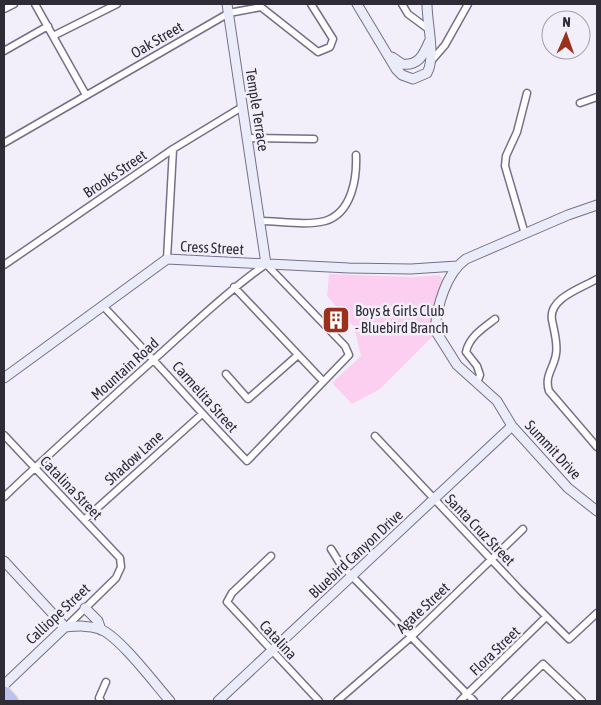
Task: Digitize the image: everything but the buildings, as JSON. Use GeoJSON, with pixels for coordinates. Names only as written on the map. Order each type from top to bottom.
{"type":"FeatureCollection","features":[{"type":"Feature","properties":{"kind":"highway"},"geometry":{"type":"LineString","coordinates":[[4,692],[12,701]]}},
{"type":"Feature","properties":{"kind":"street"},"geometry":{"type":"LineString","coordinates":[[4,9],[14,4]]}},
{"type":"Feature","properties":{"kind":"street"},"geometry":{"type":"LineString","coordinates":[[35,4],[86,95]]}},
{"type":"Feature","properties":{"kind":"street"},"geometry":{"type":"LineString","coordinates":[[53,36],[117,4]]}},
{"type":"Feature","properties":{"kind":"street","name":"Oak Street"},"geometry":{"type":"LineString","coordinates":[[4,143],[228,8],[261,7],[318,52],[330,48],[333,39],[311,4]]}},
{"type":"Feature","properties":{"kind":"street"},"geometry":{"type":"LineString","coordinates":[[357,4],[396,69],[407,78],[423,76],[432,60],[445,45],[468,4]]}},
{"type":"Feature","properties":{"kind":"street"},"geometry":{"type":"LineString","coordinates":[[402,4],[408,14],[427,28]]}},
{"type":"Feature","properties":{"kind":"street"},"geometry":{"type":"LineString","coordinates":[[427,4],[427,28],[432,60]]}},
{"type":"Feature","properties":{"kind":"street","name":"Temple Terrace"},"geometry":{"type":"LineString","coordinates":[[228,8],[266,264]]}},
{"type":"Feature","properties":{"kind":"street"},"geometry":{"type":"LineString","coordinates":[[4,51],[48,26]]}},
{"type":"Feature","properties":{"kind":"street"},"geometry":{"type":"LineString","coordinates":[[386,51],[396,61],[408,65],[422,57],[429,42]]}},
{"type":"Feature","properties":{"kind":"street"},"geometry":{"type":"LineString","coordinates":[[429,42],[445,45]]}},
{"type":"Feature","properties":{"kind":"street"},"geometry":{"type":"LineString","coordinates":[[525,234],[505,166],[506,156],[517,132],[527,93]]}},
{"type":"Feature","properties":{"kind":"street"},"geometry":{"type":"LineString","coordinates":[[580,103],[597,97]]}},
{"type":"Feature","properties":{"kind":"street","name":"Brooks Street"},"geometry":{"type":"LineString","coordinates":[[4,264],[173,150],[242,107]]}},
{"type":"Feature","properties":{"kind":"street"},"geometry":{"type":"LineString","coordinates":[[247,138],[314,139]]}},
{"type":"Feature","properties":{"kind":"street"},"geometry":{"type":"LineString","coordinates":[[167,259],[173,150]]}},
{"type":"Feature","properties":{"kind":"street"},"geometry":{"type":"LineString","coordinates":[[259,221],[307,222],[326,220],[335,215],[351,197],[356,170],[356,155]]}},
{"type":"Feature","properties":{"kind":"street"},"geometry":{"type":"LineString","coordinates":[[457,266],[466,259],[597,205]]}},
{"type":"Feature","properties":{"kind":"street","name":"Cress Street"},"geometry":{"type":"LineString","coordinates":[[4,378],[167,259],[410,269],[457,266]]}},
{"type":"Feature","properties":{"kind":"street"},"geometry":{"type":"LineString","coordinates":[[234,287],[322,380],[347,358],[348,353],[345,346],[266,264]]}},
{"type":"Feature","properties":{"kind":"street","name":"Mountain Road"},"geometry":{"type":"LineString","coordinates":[[4,497],[234,287],[266,264]]}},
{"type":"Feature","properties":{"kind":"street","name":"Summit Drive"},"geometry":{"type":"LineString","coordinates":[[457,266],[441,300],[435,330],[457,365],[496,401],[512,426],[568,488],[597,511]]}},
{"type":"Feature","properties":{"kind":"street"},"geometry":{"type":"LineString","coordinates":[[597,279],[562,298],[552,310],[551,317],[557,345],[548,381],[549,391],[597,447]]}},
{"type":"Feature","properties":{"kind":"street","name":"Carmelita Street"},"geometry":{"type":"LineString","coordinates":[[103,306],[247,461],[322,380]]}},
{"type":"Feature","properties":{"kind":"street"},"geometry":{"type":"LineString","coordinates":[[477,383],[480,375],[477,366],[466,352],[467,346],[471,339],[494,319]]}},
{"type":"Feature","properties":{"kind":"street"},"geometry":{"type":"LineString","coordinates":[[226,374],[248,399],[298,355]]}},
{"type":"Feature","properties":{"kind":"street","name":"Shadow Lane"},"geometry":{"type":"LineString","coordinates":[[84,520],[202,414]]}},
{"type":"Feature","properties":{"kind":"street","name":"Bluebird Canyon Drive"},"geometry":{"type":"LineString","coordinates":[[218,701],[272,653],[512,426]]}},
{"type":"Feature","properties":{"kind":"street","name":"Catalina Street"},"geometry":{"type":"LineString","coordinates":[[4,435],[120,558]]}},
{"type":"Feature","properties":{"kind":"street","name":"Santa Cruz Street"},"geometry":{"type":"LineString","coordinates":[[375,436],[491,560],[569,639],[597,613]]}},
{"type":"Feature","properties":{"kind":"street","name":"Agate Street"},"geometry":{"type":"LineString","coordinates":[[337,701],[412,636],[523,529]]}},
{"type":"Feature","properties":{"kind":"street"},"geometry":{"type":"LineString","coordinates":[[331,549],[352,576],[474,701]]}},
{"type":"Feature","properties":{"kind":"street","name":"Catalina"},"geometry":{"type":"LineString","coordinates":[[271,556],[232,593],[227,602],[272,653],[319,701]]}},
{"type":"Feature","properties":{"kind":"street","name":"Calliope Street"},"geometry":{"type":"LineString","coordinates":[[4,685],[118,575],[121,567],[120,558]]}},
{"type":"Feature","properties":{"kind":"street"},"geometry":{"type":"LineString","coordinates":[[4,561],[66,627],[83,625],[101,630],[117,641],[170,701]]}},
{"type":"Feature","properties":{"kind":"street"},"geometry":{"type":"LineString","coordinates":[[85,608],[98,621],[101,630]]}},
{"type":"Feature","properties":{"kind":"street","name":"Flora Street"},"geometry":{"type":"LineString","coordinates":[[460,701],[546,617]]}},
{"type":"Feature","properties":{"kind":"street"},"geometry":{"type":"LineString","coordinates":[[505,701],[543,664],[582,701]]}},
{"type":"Feature","properties":{"kind":"street"},"geometry":{"type":"LineString","coordinates":[[101,701],[99,698],[106,682]]}},
{"type":"Feature","properties":{"kind":"shaded area"},"geometry":{"type":"Polygon","coordinates":[[[329,274],[414,277],[439,275],[444,280],[432,319],[433,336],[380,389],[352,404],[332,383],[361,356],[354,327],[327,296],[329,274]]]}},
{"type":"Feature","properties":{"kind":"place","name":"Boys & Girls Club - Bluebird Branch"},"geometry":{"type":"Point","coordinates":[336,320]}}]}
